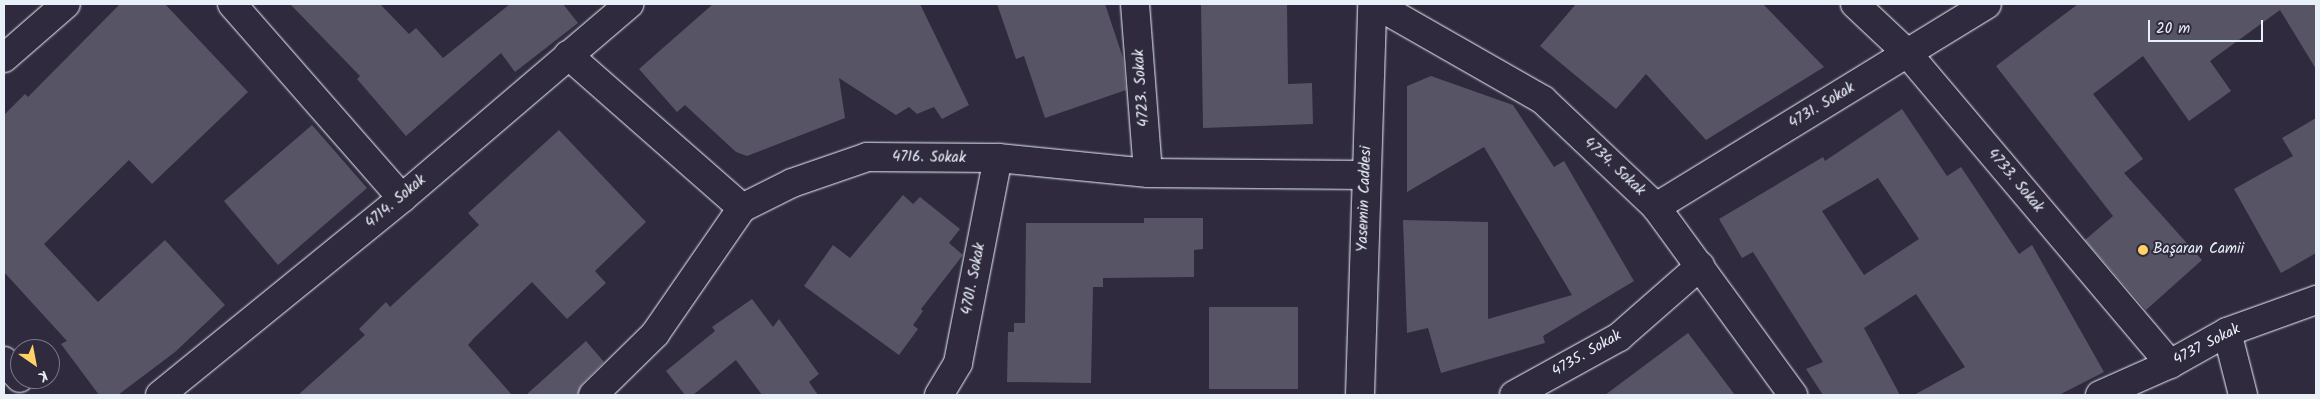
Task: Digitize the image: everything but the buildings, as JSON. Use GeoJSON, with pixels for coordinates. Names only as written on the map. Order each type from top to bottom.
{"type":"FeatureCollection","features":[{"type":"Feature","properties":{"kind":"street"},"geometry":{"type":"LineString","coordinates":[[4,58],[66,4]]}},
{"type":"Feature","properties":{"kind":"street"},"geometry":{"type":"LineString","coordinates":[[232,4],[402,198]]}},
{"type":"Feature","properties":{"kind":"street","name":"4723. Sokak"},"geometry":{"type":"LineString","coordinates":[[1135,4],[1148,173]]}},
{"type":"Feature","properties":{"kind":"street","name":"Yasemin Caddesi"},"geometry":{"type":"LineString","coordinates":[[1360,395],[1373,4]]}},
{"type":"Feature","properties":{"kind":"street","name":"4734. Sokak"},"geometry":{"type":"LineString","coordinates":[[1373,4],[1543,100],[1656,207],[1793,395]]}},
{"type":"Feature","properties":{"kind":"street","name":"4733. Sokak"},"geometry":{"type":"LineString","coordinates":[[1855,4],[1908,54],[2170,364]]}},
{"type":"Feature","properties":{"kind":"street","name":"4731. Sokak"},"geometry":{"type":"LineString","coordinates":[[1656,207],[1987,4]]}},
{"type":"Feature","properties":{"kind":"street","name":"4714. Sokak"},"geometry":{"type":"LineString","coordinates":[[160,395],[402,198],[568,55],[616,8]]}},
{"type":"Feature","properties":{"kind":"street"},"geometry":{"type":"LineString","coordinates":[[568,55],[742,208]]}},
{"type":"Feature","properties":{"kind":"street","name":"4716. Sokak"},"geometry":{"type":"LineString","coordinates":[[593,395],[655,334],[742,208],[792,182],[867,157],[998,158],[1148,173],[1366,175]]}},
{"type":"Feature","properties":{"kind":"street","name":"4701. Sokak"},"geometry":{"type":"LineString","coordinates":[[939,395],[958,363],[998,158]]}},
{"type":"Feature","properties":{"kind":"street","name":"4735. Sokak"},"geometry":{"type":"LineString","coordinates":[[1514,395],[1619,337],[1700,266]]}},
{"type":"Feature","properties":{"kind":"street","name":"4737 Sokak"},"geometry":{"type":"LineString","coordinates":[[2100,395],[2170,364],[2227,332],[2316,300]]}},
{"type":"Feature","properties":{"kind":"street"},"geometry":{"type":"LineString","coordinates":[[2227,332],[2243,395]]}},
{"type":"Feature","properties":{"kind":"place","name":"Başaran Camii"},"geometry":{"type":"Point","coordinates":[2143,250]}}]}
